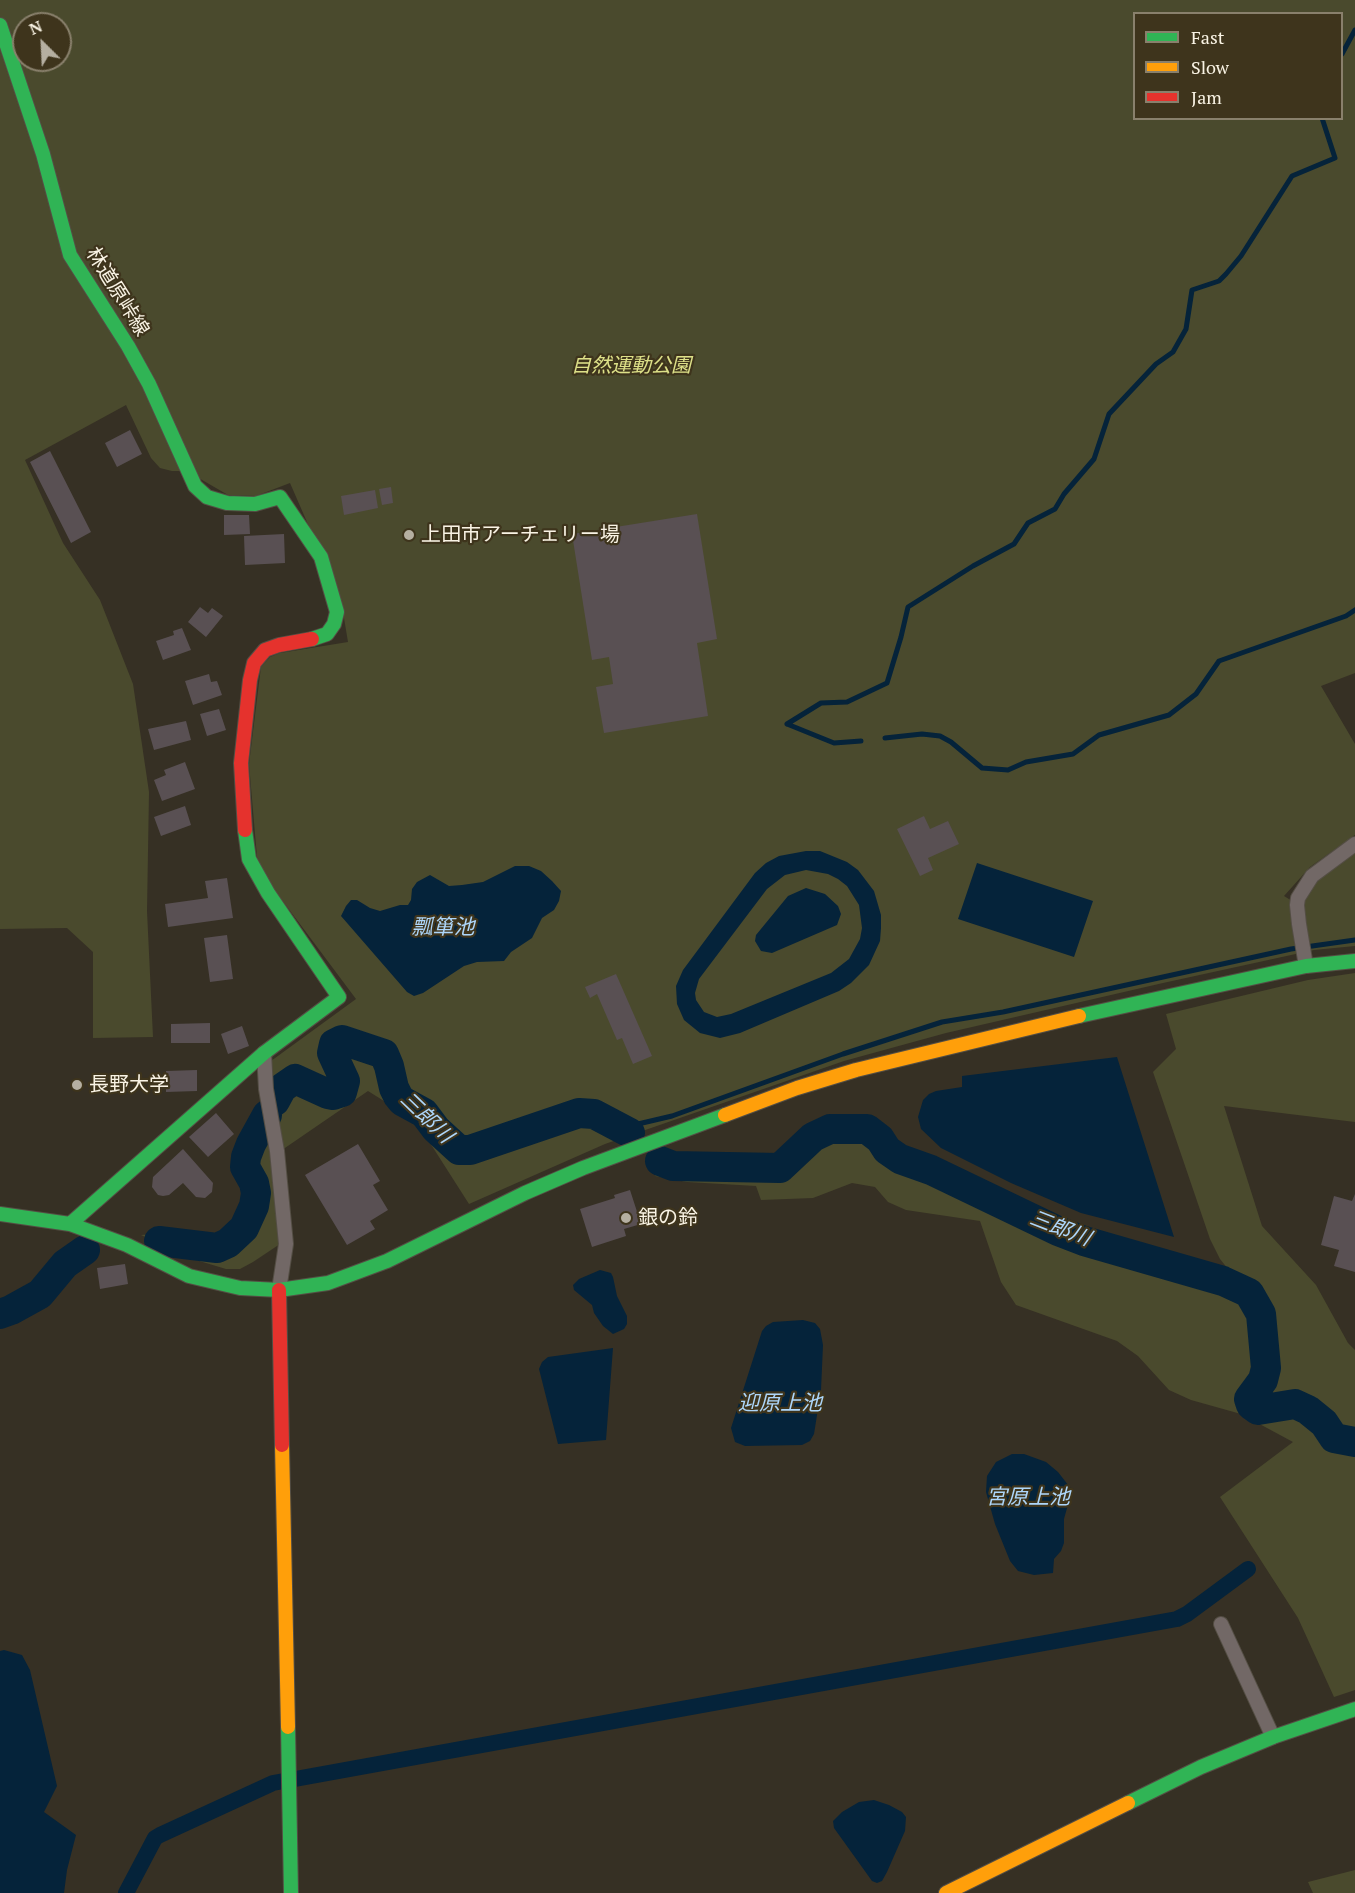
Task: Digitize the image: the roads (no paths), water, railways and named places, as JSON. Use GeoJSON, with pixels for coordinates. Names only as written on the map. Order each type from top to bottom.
{"type":"FeatureCollection","features":[{"type":"Feature","properties":{"kind":"street","name":"林道原峠線"},"geometry":{"type":"LineString","coordinates":[[0,25],[43,154],[70,255],[128,346],[149,384],[195,486],[207,497],[227,503],[255,504],[280,497],[321,557],[337,612],[334,624],[327,634],[320,638],[279,645],[265,650],[254,663],[250,680],[241,764],[249,859],[259,879],[339,996],[264,1053]]}},
{"type":"Feature","properties":{"kind":"street"},"geometry":{"type":"LineString","coordinates":[[1306,966],[1298,898],[1312,876],[1355,844]]}},
{"type":"Feature","properties":{"kind":"street"},"geometry":{"type":"LineString","coordinates":[[0,1214],[70,1224],[127,1245],[189,1276],[240,1288],[279,1290],[328,1283],[387,1261],[525,1193],[583,1168],[807,1085],[856,1070],[1066,1018],[1306,966],[1355,961]]}},
{"type":"Feature","properties":{"kind":"street"},"geometry":{"type":"LineString","coordinates":[[70,1224],[264,1053]]}},
{"type":"Feature","properties":{"kind":"street"},"geometry":{"type":"LineString","coordinates":[[264,1053],[266,1089],[277,1151],[286,1244],[279,1290],[291,1893]]}},
{"type":"Feature","properties":{"kind":"street"},"geometry":{"type":"LineString","coordinates":[[1221,1624],[1273,1737]]}},
{"type":"Feature","properties":{"kind":"street"},"geometry":{"type":"LineString","coordinates":[[946,1893],[1201,1767],[1273,1737],[1355,1709]]}},
{"type":"Feature","properties":{"kind":"water"},"geometry":{"type":"Polygon","coordinates":[[[820,851],[847,862],[858,870],[874,891],[881,915],[880,941],[869,965],[851,983],[839,991],[740,1033],[720,1038],[700,1033],[684,1020],[677,1004],[676,986],[683,970],[755,873],[766,863],[779,856],[820,851]],[[806,870],[785,875],[767,889],[699,979],[695,993],[696,1000],[704,1012],[717,1017],[731,1014],[831,973],[849,959],[860,939],[862,928],[859,905],[847,886],[828,874],[806,870]]]}},
{"type":"Feature","properties":{"kind":"water"},"geometry":{"type":"Polygon","coordinates":[[[977,863],[1093,901],[1074,957],[958,919],[977,863]]]}},
{"type":"Feature","properties":{"kind":"water","name":"瓢箪池"},"geometry":{"type":"Polygon","coordinates":[[[515,866],[529,866],[541,871],[561,891],[554,910],[542,918],[532,938],[511,952],[504,961],[477,962],[464,966],[423,993],[414,996],[407,992],[341,916],[351,900],[357,900],[380,911],[408,905],[412,889],[417,882],[430,875],[449,886],[462,885],[483,882],[515,866]]]}},
{"type":"Feature","properties":{"kind":"water"},"geometry":{"type":"Polygon","coordinates":[[[806,888],[825,894],[838,906],[841,914],[837,925],[772,953],[761,951],[755,941],[756,935],[788,896],[806,888]]]}},
{"type":"Feature","properties":{"kind":"water"},"geometry":{"type":"Polygon","coordinates":[[[1117,1057],[1174,1237],[1081,1213],[1011,1183],[941,1148],[921,1129],[918,1117],[923,1100],[936,1091],[962,1087],[962,1076],[1117,1057]]]}},
{"type":"Feature","properties":{"kind":"water"},"geometry":{"type":"Polygon","coordinates":[[[600,1270],[611,1273],[617,1296],[627,1316],[624,1329],[613,1334],[603,1326],[594,1313],[592,1305],[574,1290],[573,1285],[579,1279],[600,1270]]]}},
{"type":"Feature","properties":{"kind":"water","name":"迎原上池"},"geometry":{"type":"Polygon","coordinates":[[[803,1320],[815,1323],[820,1329],[823,1345],[821,1390],[814,1434],[810,1441],[802,1445],[745,1446],[735,1442],[731,1428],[762,1331],[773,1322],[803,1320]]]}},
{"type":"Feature","properties":{"kind":"water"},"geometry":{"type":"Polygon","coordinates":[[[613,1348],[606,1440],[558,1444],[539,1369],[542,1362],[548,1357],[613,1348]]]}},
{"type":"Feature","properties":{"kind":"water","name":"宮原上池"},"geometry":{"type":"Polygon","coordinates":[[[1012,1454],[1024,1454],[1046,1462],[1058,1472],[1072,1490],[1064,1519],[1064,1543],[1054,1559],[1053,1573],[1034,1575],[1018,1571],[1010,1561],[995,1524],[986,1492],[987,1476],[996,1462],[1012,1454]]]}},
{"type":"Feature","properties":{"kind":"water"},"geometry":{"type":"Polygon","coordinates":[[[0,1651],[22,1655],[30,1670],[57,1786],[44,1812],[76,1835],[64,1893],[0,1893],[0,1651]]]}},
{"type":"Feature","properties":{"kind":"water"},"geometry":{"type":"Polygon","coordinates":[[[874,1800],[889,1805],[906,1817],[905,1831],[887,1872],[882,1881],[877,1883],[872,1881],[834,1828],[833,1821],[842,1812],[859,1802],[874,1800]]]}},
{"type":"Feature","properties":{"kind":"waterway"},"geometry":{"type":"LineString","coordinates":[[1343,52],[1355,30]]}},
{"type":"Feature","properties":{"kind":"waterway"},"geometry":{"type":"LineString","coordinates":[[787,724],[821,703],[847,702],[887,683],[908,607],[973,566],[1014,544],[1028,523],[1055,509],[1064,494],[1094,459],[1109,414],[1156,364],[1173,352],[1186,329],[1192,290],[1219,281],[1226,274],[1241,256],[1292,176],[1335,158],[1323,120]]}},
{"type":"Feature","properties":{"kind":"waterway"},"geometry":{"type":"LineString","coordinates":[[885,738],[922,734],[940,736],[951,742],[982,768],[1008,770],[1026,762],[1073,754],[1099,735],[1169,715],[1196,694],[1219,661],[1346,616],[1355,610]]}},
{"type":"Feature","properties":{"kind":"waterway"},"geometry":{"type":"LineString","coordinates":[[787,724],[834,743],[861,741]]}},
{"type":"Feature","properties":{"kind":"waterway"},"geometry":{"type":"LineString","coordinates":[[621,1128],[672,1116],[843,1054],[942,1022],[1003,1012],[1291,949],[1355,940]]}},
{"type":"Feature","properties":{"kind":"waterway","name":"三郎川"},"geometry":{"type":"LineString","coordinates":[[275,1101],[282,1088],[295,1079],[328,1094],[342,1092],[345,1081],[332,1053],[334,1044],[342,1040],[384,1054],[398,1096],[402,1101],[424,1113],[436,1129],[459,1150],[470,1150],[579,1113],[594,1114],[630,1133]]}},
{"type":"Feature","properties":{"kind":"waterway","name":"三郎川"},"geometry":{"type":"LineString","coordinates":[[159,1241],[217,1248],[228,1243],[244,1228],[254,1206],[256,1193],[254,1183],[245,1167],[246,1157],[267,1115]]}},
{"type":"Feature","properties":{"kind":"waterway","name":"三郎川"},"geometry":{"type":"LineString","coordinates":[[660,1161],[673,1166],[780,1168],[813,1137],[830,1129],[867,1129],[880,1139],[887,1150],[900,1159],[931,1170],[1058,1231],[1084,1241],[1223,1281],[1249,1293],[1261,1314],[1266,1368],[1263,1380],[1249,1399],[1251,1405],[1258,1410],[1295,1404],[1308,1410],[1324,1423],[1334,1438],[1355,1442]]}},
{"type":"Feature","properties":{"kind":"waterway","name":"三郎川"},"geometry":{"type":"LineString","coordinates":[[0,1314],[40,1294],[65,1264],[85,1250]]}},
{"type":"Feature","properties":{"kind":"waterway"},"geometry":{"type":"LineString","coordinates":[[126,1893],[155,1838],[273,1783],[1177,1619],[1248,1569]]}},
{"type":"Feature","properties":{"kind":"place","name":"上田市アーチェリー場"},"geometry":{"type":"Point","coordinates":[409,535]}},
{"type":"Feature","properties":{"kind":"place","name":"長野大学"},"geometry":{"type":"Point","coordinates":[77,1085]}},
{"type":"Feature","properties":{"kind":"place","name":"銀の鈴"},"geometry":{"type":"Point","coordinates":[626,1218]}},
{"type":"Feature","properties":{"kind":"park label","name":"自然運動公園"},"geometry":{"type":"Point","coordinates":[631,366]}}]}
